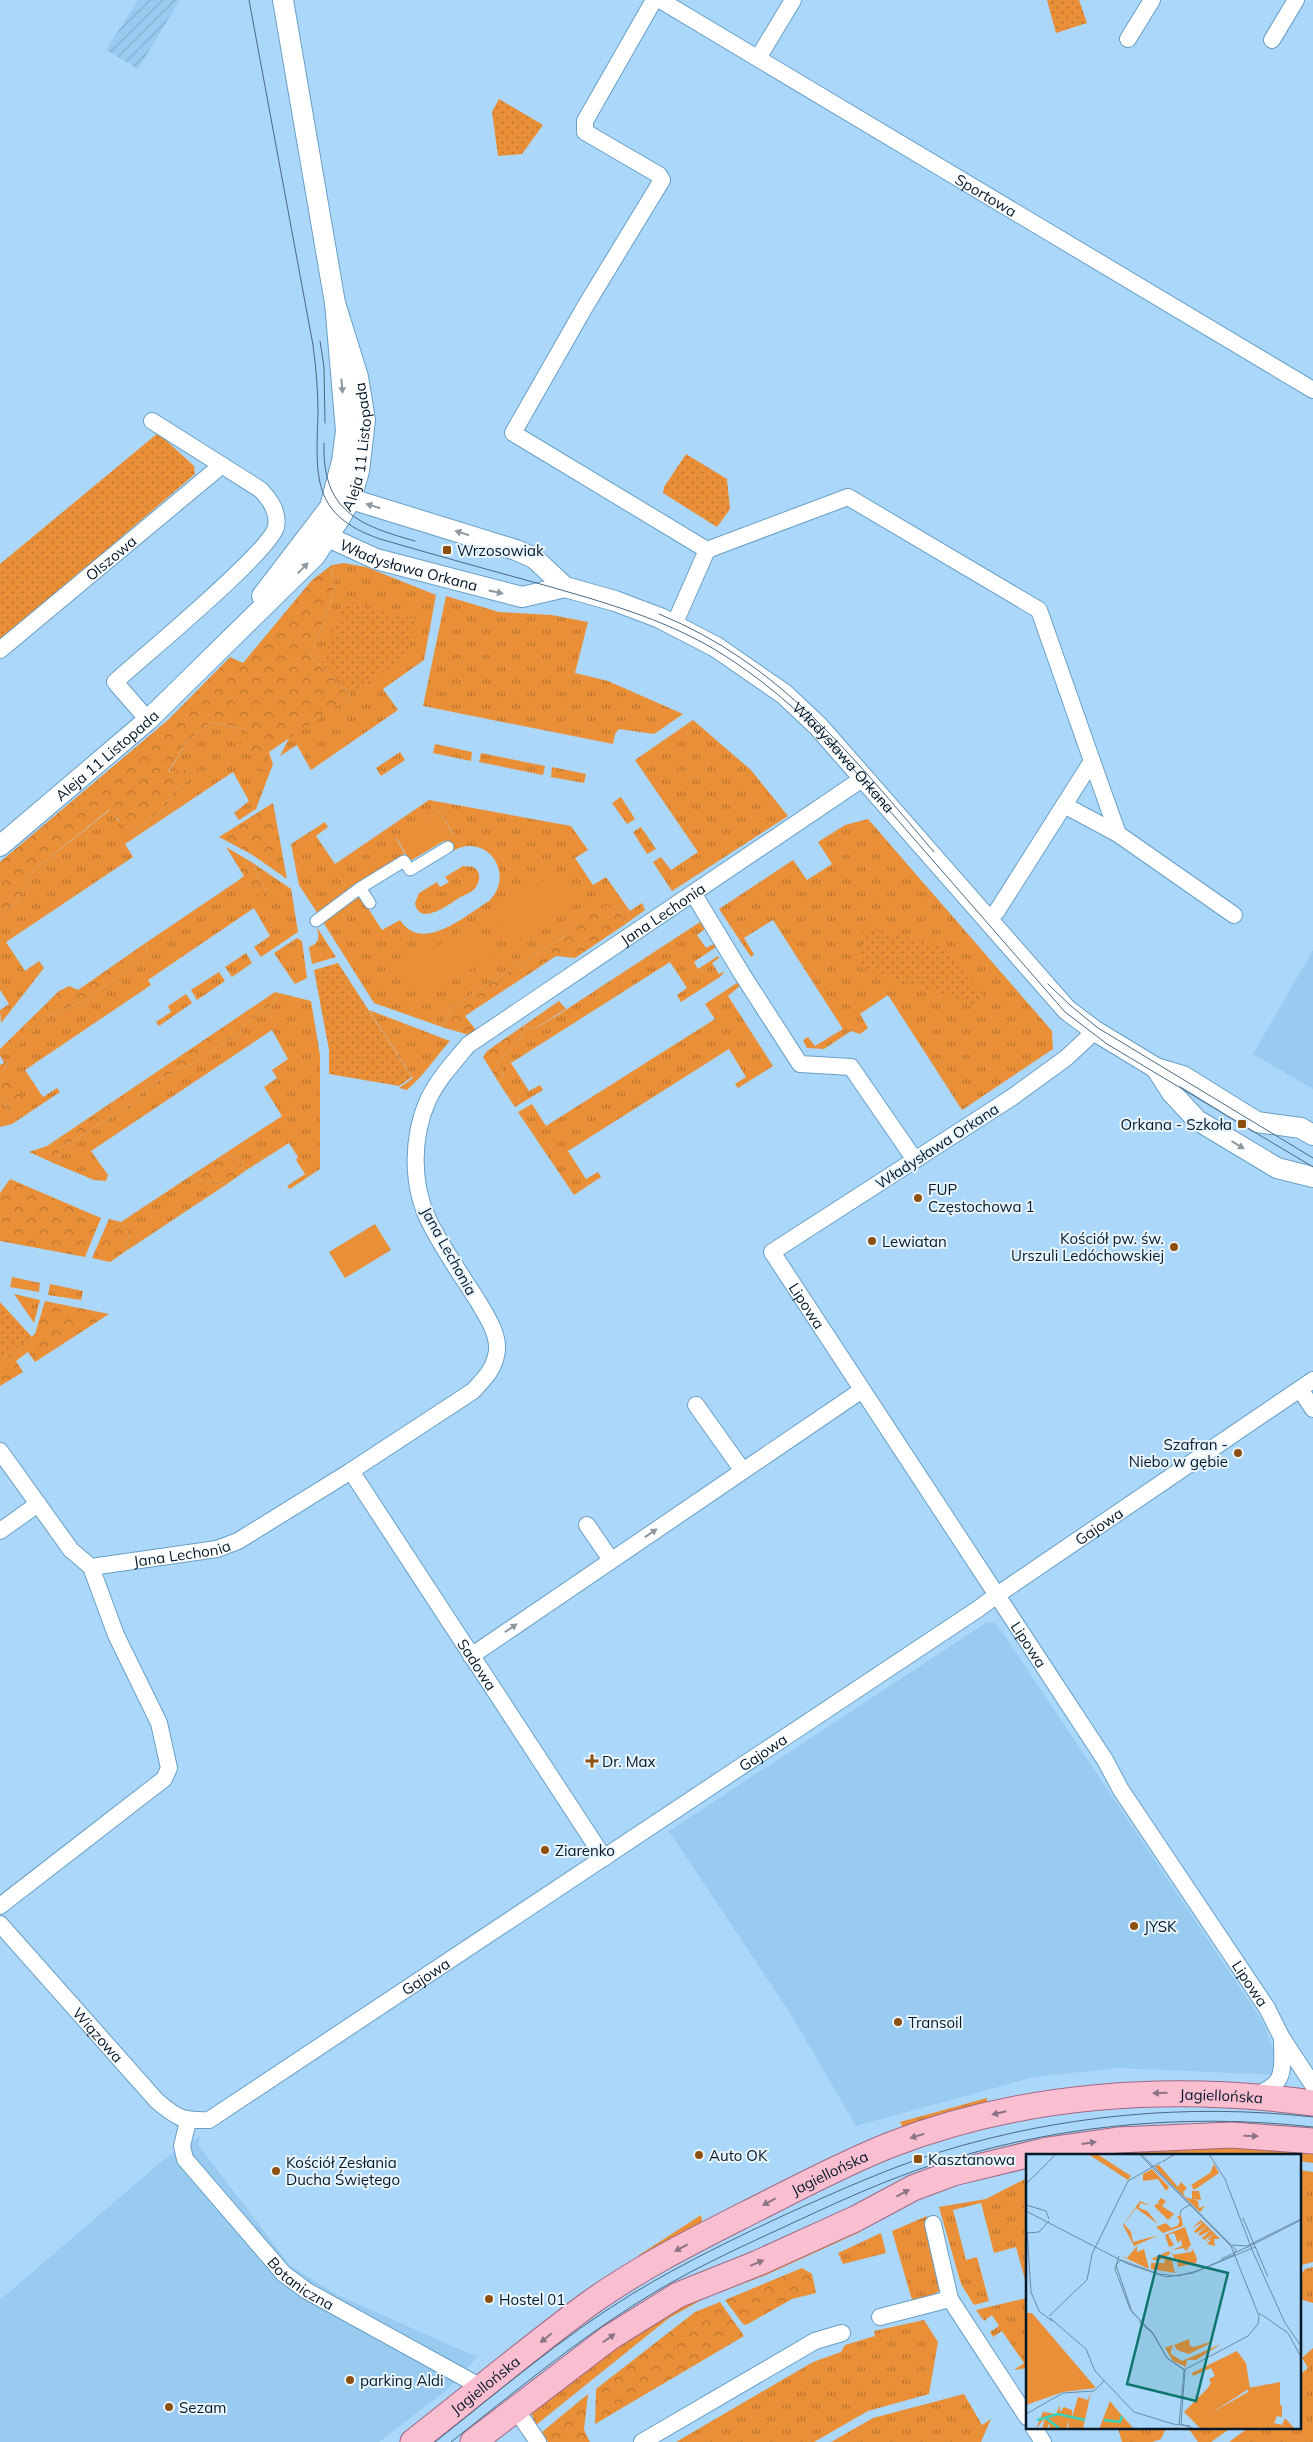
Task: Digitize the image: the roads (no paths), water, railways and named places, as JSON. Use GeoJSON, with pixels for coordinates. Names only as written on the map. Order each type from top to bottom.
{"type":"FeatureCollection","features":[{"type":"Feature","properties":{"kind":"main road","name":"Jagiellońska"},"geometry":{"type":"LineString","coordinates":[[413,2442],[592,2302],[666,2256],[832,2170],[892,2144],[1004,2112],[1085,2098],[1188,2093],[1249,2096],[1313,2104]]}},
{"type":"Feature","properties":{"kind":"main road"},"geometry":{"type":"LineString","coordinates":[[1031,2154],[1118,2140],[1232,2135],[1313,2141]]}},
{"type":"Feature","properties":{"kind":"main road"},"geometry":{"type":"LineString","coordinates":[[473,2442],[609,2338],[678,2295],[758,2263],[857,2218],[913,2188],[952,2173],[1026,2155]]}},
{"type":"Feature","properties":{"kind":"street","name":"Aleja 11 Listopada"},"geometry":{"type":"LineString","coordinates":[[230,638],[330,507],[342,461],[346,431],[335,303],[283,0]]}},
{"type":"Feature","properties":{"kind":"street"},"geometry":{"type":"LineString","coordinates":[[654,0],[583,127],[585,132],[659,175],[662,180],[586,305],[513,433],[707,550]]}},
{"type":"Feature","properties":{"kind":"street","name":"Sportowa"},"geometry":{"type":"LineString","coordinates":[[660,0],[1313,390]]}},
{"type":"Feature","properties":{"kind":"street"},"geometry":{"type":"LineString","coordinates":[[758,58],[792,0]]}},
{"type":"Feature","properties":{"kind":"street"},"geometry":{"type":"LineString","coordinates":[[1128,40],[1152,0]]}},
{"type":"Feature","properties":{"kind":"street"},"geometry":{"type":"LineString","coordinates":[[1272,40],[1296,0]]}},
{"type":"Feature","properties":{"kind":"street","name":"Aleja 11 Listopada"},"geometry":{"type":"LineString","coordinates":[[0,846],[148,720],[230,638],[288,584],[315,556],[351,499],[362,455],[365,420],[358,378],[335,303]]}},
{"type":"Feature","properties":{"kind":"street"},"geometry":{"type":"LineString","coordinates":[[148,720],[115,682],[247,564],[272,537],[276,520],[271,501],[260,490],[152,421]]}},
{"type":"Feature","properties":{"kind":"street","name":"Olszowa"},"geometry":{"type":"LineString","coordinates":[[0,650],[222,465]]}},
{"type":"Feature","properties":{"kind":"street"},"geometry":{"type":"LineString","coordinates":[[677,619],[707,550],[848,496],[1039,610],[1118,834]]}},
{"type":"Feature","properties":{"kind":"street"},"geometry":{"type":"LineString","coordinates":[[330,507],[351,499]]}},
{"type":"Feature","properties":{"kind":"street","name":"Władysława Orkana"},"geometry":{"type":"LineString","coordinates":[[351,499],[516,550],[534,558],[565,587],[677,619],[784,694],[818,726],[992,916],[1067,1010],[1095,1031],[1156,1068],[1183,1076],[1257,1122],[1302,1128],[1313,1135]]}},
{"type":"Feature","properties":{"kind":"street","name":"Władysława Orkana"},"geometry":{"type":"LineString","coordinates":[[330,507],[328,536],[376,558],[496,592],[522,597],[565,587]]}},
{"type":"Feature","properties":{"kind":"street"},"geometry":{"type":"LineString","coordinates":[[992,916],[1092,761]]}},
{"type":"Feature","properties":{"kind":"street","name":"Jana Lechonia"},"geometry":{"type":"LineString","coordinates":[[91,1567],[217,1550],[238,1541],[473,1391],[488,1374],[497,1356],[495,1333],[428,1219],[418,1191],[416,1162],[418,1131],[433,1092],[445,1072],[468,1045],[865,777]]}},
{"type":"Feature","properties":{"kind":"street"},"geometry":{"type":"LineString","coordinates":[[1064,806],[1118,834],[1234,915]]}},
{"type":"Feature","properties":{"kind":"street"},"geometry":{"type":"LineString","coordinates":[[316,920],[360,888],[406,860],[410,870],[431,861],[448,847]]}},
{"type":"Feature","properties":{"kind":"street"},"geometry":{"type":"LineString","coordinates":[[360,888],[370,903]]}},
{"type":"Feature","properties":{"kind":"street"},"geometry":{"type":"LineString","coordinates":[[693,893],[800,1064],[851,1066],[915,1160]]}},
{"type":"Feature","properties":{"kind":"street","name":"Władysława Orkana"},"geometry":{"type":"LineString","coordinates":[[772,1252],[1012,1098],[1066,1058],[1095,1031]]}},
{"type":"Feature","properties":{"kind":"street","name":"Władysława Orkana"},"geometry":{"type":"LineString","coordinates":[[1156,1068],[1172,1093],[1197,1120],[1278,1168],[1313,1177]]}},
{"type":"Feature","properties":{"kind":"street","name":"Lipowa"},"geometry":{"type":"LineString","coordinates":[[772,1252],[1105,1760],[1121,1790],[1267,2008],[1282,2038],[1313,2085]]}},
{"type":"Feature","properties":{"kind":"street"},"geometry":{"type":"LineString","coordinates":[[1306,1384],[1313,1409]]}},
{"type":"Feature","properties":{"kind":"street","name":"Gajowa"},"geometry":{"type":"LineString","coordinates":[[188,2121],[209,2120],[978,1609],[1306,1384]]}},
{"type":"Feature","properties":{"kind":"street"},"geometry":{"type":"LineString","coordinates":[[471,1656],[862,1390]]}},
{"type":"Feature","properties":{"kind":"street"},"geometry":{"type":"LineString","coordinates":[[696,1405],[743,1471]]}},
{"type":"Feature","properties":{"kind":"street"},"geometry":{"type":"LineString","coordinates":[[0,1451],[72,1550],[91,1567],[116,1635],[159,1723],[169,1768],[164,1779],[0,1906]]}},
{"type":"Feature","properties":{"kind":"street","name":"Sadowa"},"geometry":{"type":"LineString","coordinates":[[350,1471],[604,1858]]}},
{"type":"Feature","properties":{"kind":"street"},"geometry":{"type":"LineString","coordinates":[[0,1531],[38,1504]]}},
{"type":"Feature","properties":{"kind":"street"},"geometry":{"type":"LineString","coordinates":[[587,1525],[611,1560]]}},
{"type":"Feature","properties":{"kind":"street","name":"Wiązowa"},"geometry":{"type":"LineString","coordinates":[[0,1924],[157,2100],[174,2116],[188,2121]]}},
{"type":"Feature","properties":{"kind":"street","name":"Lipowa"},"geometry":{"type":"LineString","coordinates":[[1249,2096],[1264,2092],[1279,2080],[1282,2074],[1282,2038]]}},
{"type":"Feature","properties":{"kind":"street","name":"Botaniczna"},"geometry":{"type":"LineString","coordinates":[[188,2121],[182,2146],[185,2160],[284,2274],[306,2291],[483,2388]]}},
{"type":"Feature","properties":{"kind":"street"},"geometry":{"type":"LineString","coordinates":[[933,2224],[950,2299],[1026,2414]]}},
{"type":"Feature","properties":{"kind":"street"},"geometry":{"type":"LineString","coordinates":[[880,2317],[950,2299]]}},
{"type":"Feature","properties":{"kind":"street"},"geometry":{"type":"LineString","coordinates":[[642,2442],[815,2341],[842,2333]]}},
{"type":"Feature","properties":{"kind":"street"},"geometry":{"type":"LineString","coordinates":[[516,2408],[538,2442]]}},
{"type":"Feature","properties":{"kind":"street"},"geometry":{"type":"LineString","coordinates":[[1035,2430],[1043,2442]]}},
{"type":"Feature","properties":{"kind":"tram line"},"geometry":{"type":"LineString","coordinates":[[249,0],[313,345],[318,396],[317,456],[319,475],[322,491],[330,505],[341,518],[357,529],[380,539],[566,591],[631,612],[673,628],[731,659],[777,694],[834,747],[1065,1012],[1107,1044],[1313,1167]]}},
{"type":"Feature","properties":{"kind":"tram line"},"geometry":{"type":"LineString","coordinates":[[320,341],[324,367],[325,423]]}},
{"type":"Feature","properties":{"kind":"tram line"},"geometry":{"type":"LineString","coordinates":[[324,443],[325,466],[329,485],[337,500],[347,512],[376,528],[415,541]]}},
{"type":"Feature","properties":{"kind":"tram line"},"geometry":{"type":"LineString","coordinates":[[659,614],[702,635],[742,659],[778,686],[843,747],[934,852]]}},
{"type":"Feature","properties":{"kind":"tram line"},"geometry":{"type":"LineString","coordinates":[[1048,984],[1098,1028],[1313,1158]]}},
{"type":"Feature","properties":{"kind":"tram line"},"geometry":{"type":"LineString","coordinates":[[435,2442],[556,2346],[632,2294],[690,2261],[751,2231],[902,2165],[985,2139],[1031,2129],[1125,2115],[1219,2111],[1313,2117]]}},
{"type":"Feature","properties":{"kind":"tram line"},"geometry":{"type":"LineString","coordinates":[[451,2442],[566,2352],[655,2292],[747,2244],[903,2175],[968,2154],[1016,2142],[1114,2126],[1214,2121],[1313,2127]]}},
{"type":"Feature","properties":{"kind":"place","name":"Wrzosowiak"},"geometry":{"type":"Point","coordinates":[447,550]}},
{"type":"Feature","properties":{"kind":"place","name":"Orkana - Szkoła"},"geometry":{"type":"Point","coordinates":[1242,1124]}},
{"type":"Feature","properties":{"kind":"place","name":"FUP Częstochowa 1"},"geometry":{"type":"Point","coordinates":[918,1198]}},
{"type":"Feature","properties":{"kind":"place","name":"Lewiatan"},"geometry":{"type":"Point","coordinates":[872,1241]}},
{"type":"Feature","properties":{"kind":"place","name":"Kościół pw. św. Urszuli Ledóchowskiej"},"geometry":{"type":"Point","coordinates":[1174,1247]}},
{"type":"Feature","properties":{"kind":"place","name":"Szafran - Niebo w gębie"},"geometry":{"type":"Point","coordinates":[1238,1453]}},
{"type":"Feature","properties":{"kind":"place","name":"Dr. Max"},"geometry":{"type":"Point","coordinates":[592,1761]}},
{"type":"Feature","properties":{"kind":"place","name":"Ziarenko"},"geometry":{"type":"Point","coordinates":[545,1850]}},
{"type":"Feature","properties":{"kind":"place","name":"JYSK"},"geometry":{"type":"Point","coordinates":[1134,1926]}},
{"type":"Feature","properties":{"kind":"place","name":"Transoil"},"geometry":{"type":"Point","coordinates":[898,2022]}},
{"type":"Feature","properties":{"kind":"place","name":"Auto OK"},"geometry":{"type":"Point","coordinates":[699,2155]}},
{"type":"Feature","properties":{"kind":"place","name":"Kasztanowa"},"geometry":{"type":"Point","coordinates":[918,2159]}},
{"type":"Feature","properties":{"kind":"place","name":"Kościół Zesłania Ducha Świętego"},"geometry":{"type":"Point","coordinates":[276,2171]}},
{"type":"Feature","properties":{"kind":"place","name":"Hostel 01"},"geometry":{"type":"Point","coordinates":[489,2299]}},
{"type":"Feature","properties":{"kind":"place","name":"parking Aldi"},"geometry":{"type":"Point","coordinates":[350,2380]}},
{"type":"Feature","properties":{"kind":"place","name":"Sezam"},"geometry":{"type":"Point","coordinates":[169,2407]}}]}
